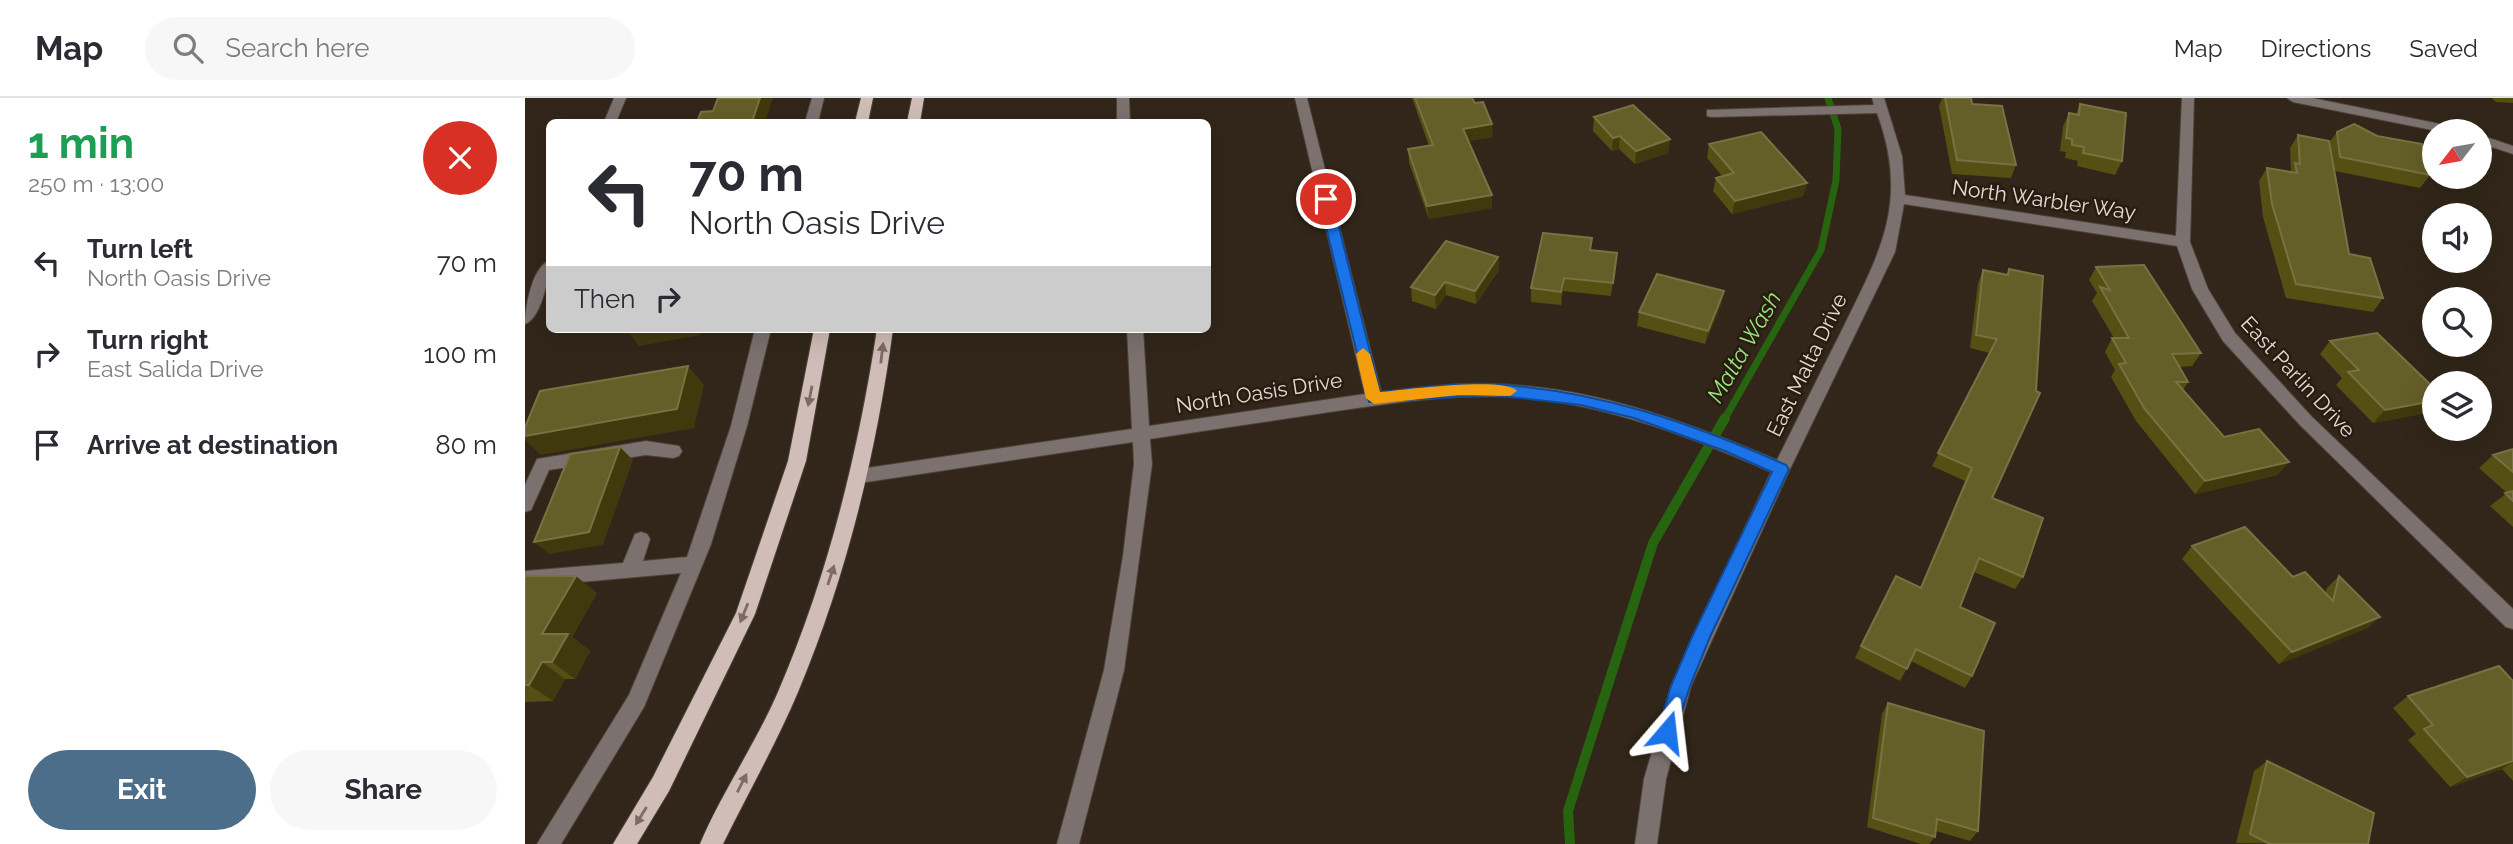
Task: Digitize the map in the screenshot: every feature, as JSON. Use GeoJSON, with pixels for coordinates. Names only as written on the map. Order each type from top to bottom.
{"type":"FeatureCollection","features":[{"type":"Feature","properties":{"kind":"main road"},"geometry":{"type":"LineString","coordinates":[[863,119],[867,98]]}},
{"type":"Feature","properties":{"kind":"main road"},"geometry":{"type":"LineString","coordinates":[[914,119],[918,98]]}},
{"type":"Feature","properties":{"kind":"main road"},"geometry":{"type":"LineString","coordinates":[[624,844],[661,784],[745,614],[797,461],[822,333]]}},
{"type":"Feature","properties":{"kind":"main road"},"geometry":{"type":"LineString","coordinates":[[711,844],[788,693],[831,576],[860,476],[884,333]]}},
{"type":"Feature","properties":{"kind":"street"},"geometry":{"type":"LineString","coordinates":[[611,119],[620,98]]}},
{"type":"Feature","properties":{"kind":"street"},"geometry":{"type":"LineString","coordinates":[[813,119],[818,98]]}},
{"type":"Feature","properties":{"kind":"street"},"geometry":{"type":"LineString","coordinates":[[1123,98],[1124,119]]}},
{"type":"Feature","properties":{"kind":"street"},"geometry":{"type":"LineString","coordinates":[[1301,98],[1374,398]]}},
{"type":"Feature","properties":{"kind":"street","name":"East Parlin Drive"},"geometry":{"type":"LineString","coordinates":[[2188,98],[2183,242],[2200,289],[2229,337],[2306,421],[2513,621]]}},
{"type":"Feature","properties":{"kind":"street"},"geometry":{"type":"LineString","coordinates":[[2293,98],[2422,124]]}},
{"type":"Feature","properties":{"kind":"street"},"geometry":{"type":"LineString","coordinates":[[1711,113],[1881,103]]}},
{"type":"Feature","properties":{"kind":"street","name":"East Malta Drive"},"geometry":{"type":"LineString","coordinates":[[1646,844],[1655,779],[1681,686],[1781,469],[1888,252],[1897,221],[1900,182],[1895,142],[1881,103]]}},
{"type":"Feature","properties":{"kind":"street"},"geometry":{"type":"LineString","coordinates":[[2492,143],[2513,150]]}},
{"type":"Feature","properties":{"kind":"street","name":"North Warbler Way"},"geometry":{"type":"LineString","coordinates":[[1899,200],[2183,242]]}},
{"type":"Feature","properties":{"kind":"street"},"geometry":{"type":"LineString","coordinates":[[525,319],[546,272]]}},
{"type":"Feature","properties":{"kind":"street"},"geometry":{"type":"LineString","coordinates":[[548,844],[637,700],[694,564],[739,426],[762,333]]}},
{"type":"Feature","properties":{"kind":"street"},"geometry":{"type":"LineString","coordinates":[[1068,844],[1114,670],[1143,464],[1135,333]]}},
{"type":"Feature","properties":{"kind":"street","name":"North Oasis Drive"},"geometry":{"type":"LineString","coordinates":[[860,476],[1374,398],[1458,390],[1492,390],[1581,399],[1636,413],[1730,447],[1781,469]]}},
{"type":"Feature","properties":{"kind":"street"},"geometry":{"type":"LineString","coordinates":[[525,505],[543,464],[646,448],[673,451]]}},
{"type":"Feature","properties":{"kind":"street"},"geometry":{"type":"LineString","coordinates":[[630,570],[641,539]]}},
{"type":"Feature","properties":{"kind":"street"},"geometry":{"type":"LineString","coordinates":[[525,579],[694,564]]}},
{"type":"Feature","properties":{"kind":"building"},"geometry":{"type":"Polygon","coordinates":[[[718,98],[760,98],[753,119],[698,119],[701,112],[713,111],[718,98]]]}},
{"type":"Feature","properties":{"kind":"building"},"geometry":{"type":"Polygon","coordinates":[[[1415,98],[1472,98],[1475,103],[1483,102],[1492,124],[1463,129],[1492,195],[1427,206],[1408,149],[1433,145],[1415,98]]]}},
{"type":"Feature","properties":{"kind":"building"},"geometry":{"type":"Polygon","coordinates":[[[1945,98],[1971,98],[1972,104],[2002,106],[2016,165],[1957,160],[1945,98]]]}},
{"type":"Feature","properties":{"kind":"building"},"geometry":{"type":"Polygon","coordinates":[[[2080,104],[2126,113],[2122,161],[2083,153],[2084,147],[2072,145],[2072,139],[2066,138],[2069,113],[2079,115],[2080,104]]]}},
{"type":"Feature","properties":{"kind":"building"},"geometry":{"type":"Polygon","coordinates":[[[1633,105],[1670,139],[1636,151],[1620,136],[1613,138],[1594,117],[1633,105]]]}},
{"type":"Feature","properties":{"kind":"building"},"geometry":{"type":"Polygon","coordinates":[[[2354,124],[2377,136],[2422,144],[2422,173],[2340,157],[2337,132],[2354,124]]]}},
{"type":"Feature","properties":{"kind":"building"},"geometry":{"type":"Polygon","coordinates":[[[1761,132],[1807,183],[1735,201],[1716,178],[1734,173],[1709,144],[1761,132]]]}},
{"type":"Feature","properties":{"kind":"building"},"geometry":{"type":"Polygon","coordinates":[[[2298,135],[2329,141],[2349,254],[2370,258],[2383,298],[2296,284],[2272,204],[2267,168],[2297,173],[2295,163],[2300,164],[2298,135]]]}},
{"type":"Feature","properties":{"kind":"building"},"geometry":{"type":"Polygon","coordinates":[[[1543,233],[1592,238],[1590,250],[1617,253],[1613,283],[1564,278],[1561,292],[1531,288],[1543,233]]]}},
{"type":"Feature","properties":{"kind":"building"},"geometry":{"type":"Polygon","coordinates":[[[1446,241],[1498,257],[1475,291],[1445,282],[1435,295],[1411,287],[1446,241]]]}},
{"type":"Feature","properties":{"kind":"building"},"geometry":{"type":"Polygon","coordinates":[[[2144,265],[2201,353],[2172,354],[2188,382],[2176,382],[2224,437],[2259,429],[2289,462],[2205,481],[2144,408],[2119,364],[2126,363],[2112,338],[2129,338],[2100,287],[2110,290],[2096,267],[2144,265]]]}},
{"type":"Feature","properties":{"kind":"building"},"geometry":{"type":"Polygon","coordinates":[[[2009,269],[2043,276],[2036,391],[2040,393],[1992,498],[2043,518],[2023,577],[1979,558],[1960,607],[1995,623],[1972,676],[1916,649],[1907,669],[1861,646],[1896,576],[1921,588],[1972,468],[1938,453],[1997,339],[1976,335],[1983,270],[2008,275],[2009,269]]]}},
{"type":"Feature","properties":{"kind":"building"},"geometry":{"type":"Polygon","coordinates":[[[1657,274],[1724,291],[1708,331],[1639,312],[1657,274]]]}},
{"type":"Feature","properties":{"kind":"building"},"geometry":{"type":"Polygon","coordinates":[[[2377,333],[2422,376],[2422,403],[2385,410],[2348,372],[2359,370],[2330,341],[2377,333]]]}},
{"type":"Feature","properties":{"kind":"building"},"geometry":{"type":"Polygon","coordinates":[[[688,366],[677,409],[525,436],[525,427],[540,391],[688,366]]]}},
{"type":"Feature","properties":{"kind":"building"},"geometry":{"type":"Polygon","coordinates":[[[620,447],[589,532],[534,542],[570,454],[620,447]]]}},
{"type":"Feature","properties":{"kind":"building"},"geometry":{"type":"Polygon","coordinates":[[[2513,449],[2513,472],[2493,455],[2513,449]]]}},
{"type":"Feature","properties":{"kind":"building"},"geometry":{"type":"Polygon","coordinates":[[[2513,491],[2513,501],[2505,493],[2513,491]]]}},
{"type":"Feature","properties":{"kind":"building"},"geometry":{"type":"Polygon","coordinates":[[[2245,527],[2293,577],[2305,572],[2333,601],[2339,576],[2380,617],[2292,652],[2192,546],[2245,527]]]}},
{"type":"Feature","properties":{"kind":"building"},"geometry":{"type":"Polygon","coordinates":[[[525,576],[576,576],[542,634],[568,634],[552,662],[542,662],[529,685],[525,685],[525,576]]]}},
{"type":"Feature","properties":{"kind":"building"},"geometry":{"type":"Polygon","coordinates":[[[2499,666],[2513,681],[2513,761],[2467,777],[2424,729],[2433,725],[2408,696],[2499,666]]]}},
{"type":"Feature","properties":{"kind":"building"},"geometry":{"type":"Polygon","coordinates":[[[1888,703],[1984,731],[1978,831],[1937,819],[1935,837],[1873,818],[1888,703]]]}},
{"type":"Feature","properties":{"kind":"building"},"geometry":{"type":"Polygon","coordinates":[[[2267,761],[2374,813],[2368,844],[2270,844],[2250,834],[2267,761]]]}},
{"type":"Feature","properties":{"kind":"waterway","name":"Malta Wash"},"geometry":{"type":"LineString","coordinates":[[1724,420],[1821,250],[1836,180],[1838,129],[1828,98]]}},
{"type":"Feature","properties":{"kind":"waterway","name":"Malta Wash"},"geometry":{"type":"LineString","coordinates":[[1570,844],[1568,811],[1653,543],[1725,418]]}},
{"type":"Feature","properties":{"kind":"slow traffic"},"geometry":{"type":"LineString","coordinates":[[1363,354],[1374,398],[1458,390],[1510,391]]}},
{"type":"Feature","properties":{"kind":"route"},"geometry":{"type":"LineString","coordinates":[[1326,199],[1374,398],[1458,390],[1492,390],[1581,399],[1636,413],[1730,447],[1781,469],[1701,637],[1681,686],[1667,732]]}}]}
